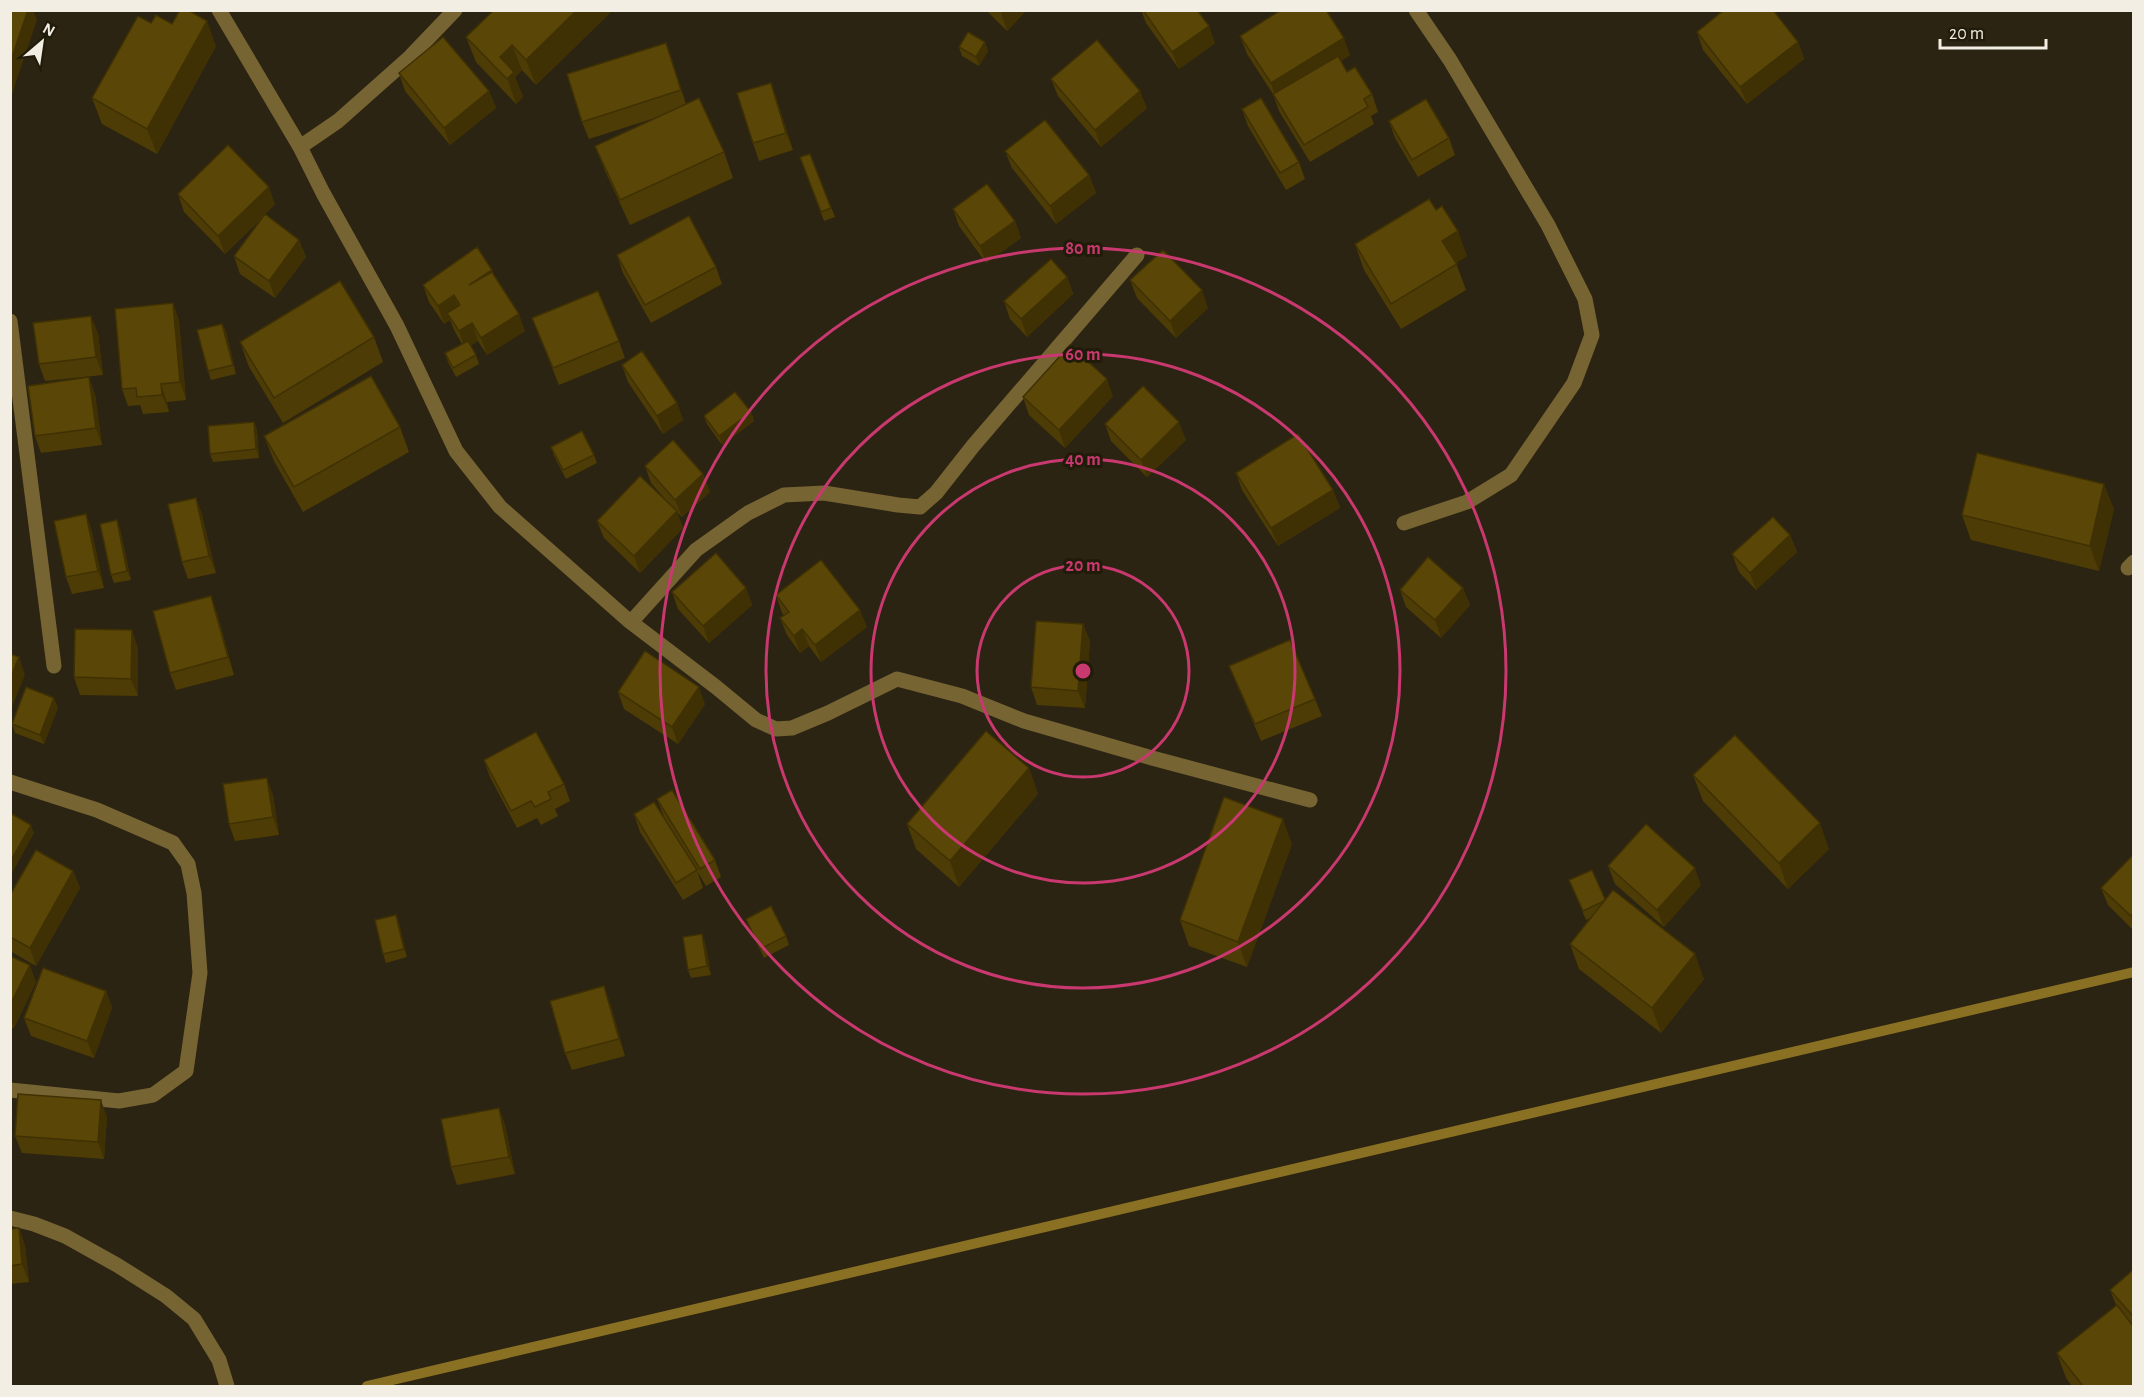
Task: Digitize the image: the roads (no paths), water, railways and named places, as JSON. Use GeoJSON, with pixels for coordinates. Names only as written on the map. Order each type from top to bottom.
{"type":"FeatureCollection","features":[{"type":"Feature","properties":{"kind":"street"},"geometry":{"type":"LineString","coordinates":[[219,10],[300,147],[397,326],[456,451],[501,507],[631,622],[756,720],[776,729],[792,728],[828,714],[897,679],[962,696],[1024,721],[1152,759],[1310,800]]}},
{"type":"Feature","properties":{"kind":"street"},"geometry":{"type":"LineString","coordinates":[[300,147],[338,121],[410,57],[455,10]]}},
{"type":"Feature","properties":{"kind":"street"},"geometry":{"type":"LineString","coordinates":[[1404,523],[1467,502],[1511,475],[1575,382],[1592,335],[1585,299],[1548,225],[1450,60],[1416,10]]}},
{"type":"Feature","properties":{"kind":"street"},"geometry":{"type":"LineString","coordinates":[[631,622],[696,550],[748,513],[784,495],[824,493],[920,507],[936,493],[973,446],[1137,255]]}},
{"type":"Feature","properties":{"kind":"street"},"geometry":{"type":"LineString","coordinates":[[10,321],[54,666]]}},
{"type":"Feature","properties":{"kind":"street"},"geometry":{"type":"LineString","coordinates":[[10,782],[96,810],[173,843],[188,864],[194,893],[200,973],[186,1071],[153,1095],[119,1101],[10,1090]]}},
{"type":"Feature","properties":{"kind":"street"},"geometry":{"type":"LineString","coordinates":[[10,1218],[65,1236],[166,1296],[194,1318],[219,1360],[228,1386]]}},
{"type":"Feature","properties":{"kind":"waterway"},"geometry":{"type":"LineString","coordinates":[[367,1386],[2134,972]]}}]}
